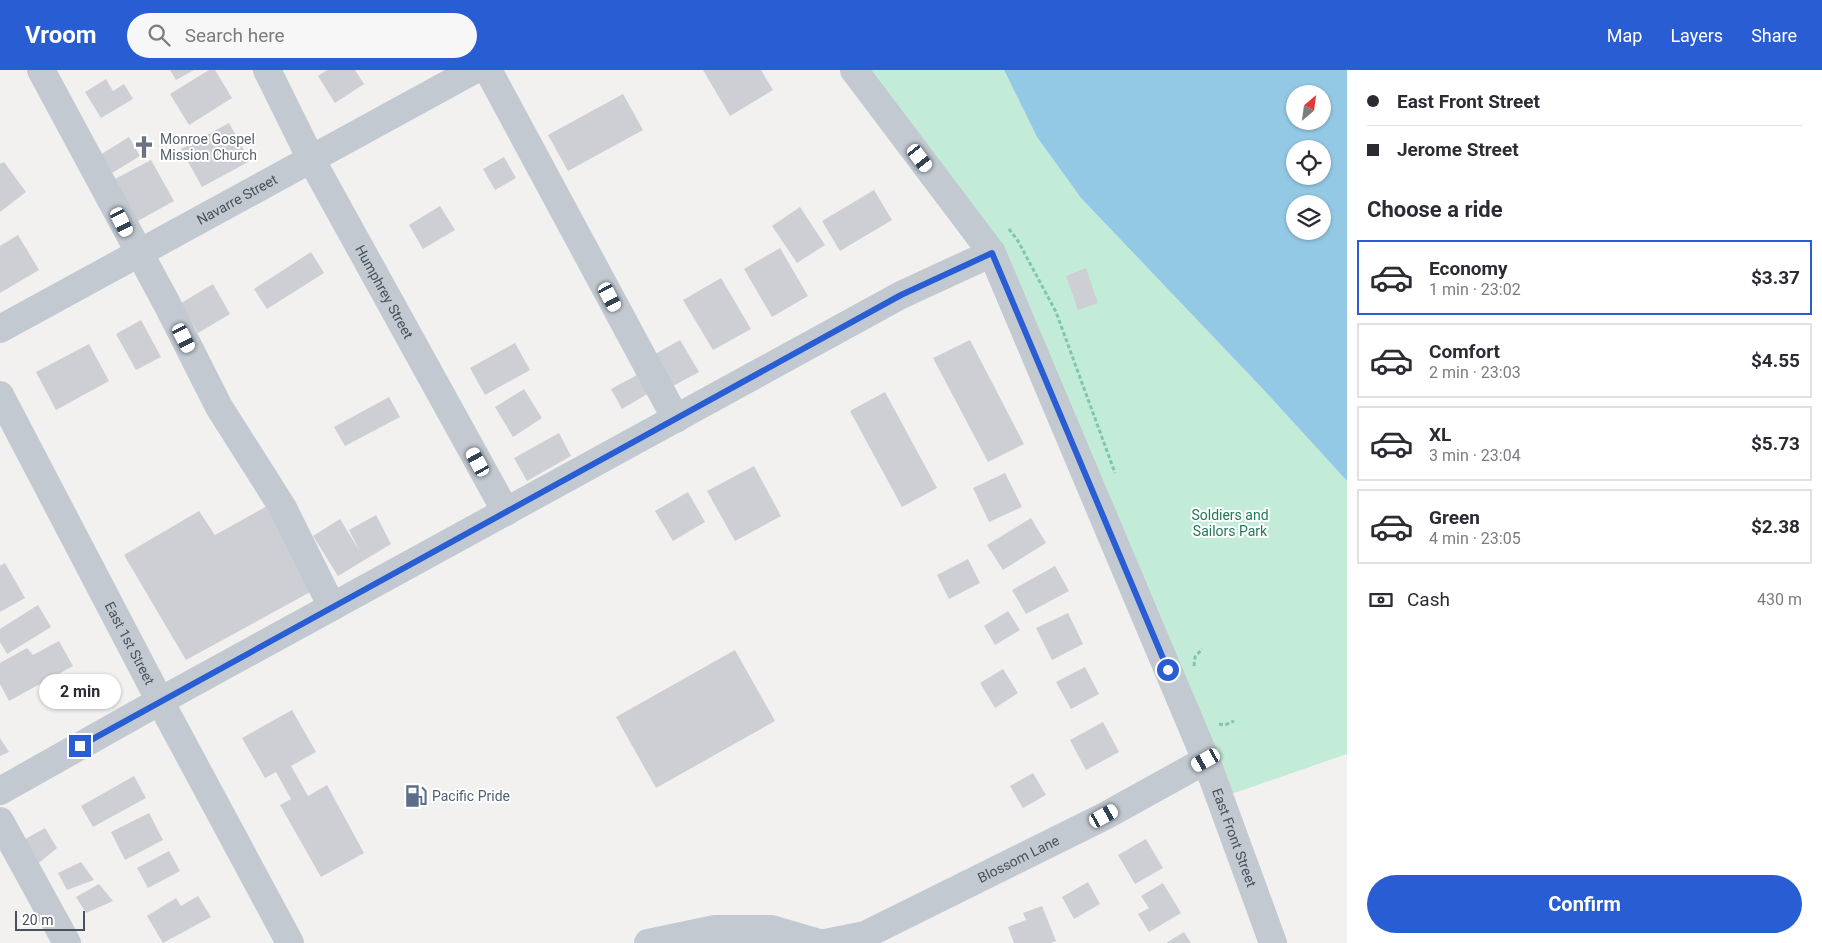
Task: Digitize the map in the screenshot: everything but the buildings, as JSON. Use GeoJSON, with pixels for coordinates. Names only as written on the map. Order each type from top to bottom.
{"type":"FeatureCollection","features":[{"type":"Feature","properties":{"kind":"street"},"geometry":{"type":"LineString","coordinates":[[41,70],[167,304],[219,407],[283,508],[332,607]]}},
{"type":"Feature","properties":{"kind":"street","name":"Humphrey Street"},"geometry":{"type":"LineString","coordinates":[[268,70],[311,159],[506,512]]}},
{"type":"Feature","properties":{"kind":"street","name":"Navarre Street"},"geometry":{"type":"LineString","coordinates":[[0,328],[474,70]]}},
{"type":"Feature","properties":{"kind":"street"},"geometry":{"type":"LineString","coordinates":[[488,70],[676,419]]}},
{"type":"Feature","properties":{"kind":"street","name":"East Front Street"},"geometry":{"type":"LineString","coordinates":[[854,70],[992,253],[1206,760],[1273,943]]}},
{"type":"Feature","properties":{"kind":"street"},"geometry":{"type":"LineString","coordinates":[[0,791],[160,701],[901,295],[992,253]]}},
{"type":"Feature","properties":{"kind":"street","name":"East 1st Street"},"geometry":{"type":"LineString","coordinates":[[0,395],[160,701],[290,943]]}},
{"type":"Feature","properties":{"kind":"street","name":"Blossom Lane"},"geometry":{"type":"LineString","coordinates":[[825,943],[865,935],[1104,816],[1206,760]]}},
{"type":"Feature","properties":{"kind":"street"},"geometry":{"type":"LineString","coordinates":[[0,821],[67,943]]}},
{"type":"Feature","properties":{"kind":"street"},"geometry":{"type":"LineString","coordinates":[[648,943],[715,929],[771,929],[819,943]]}},
{"type":"Feature","properties":{"kind":"green space","name":"Soldiers and Sailors Park"},"geometry":{"type":"Polygon","coordinates":[[[855,70],[1004,70],[1037,137],[1081,198],[1262,388],[1347,481],[1347,754],[1220,798],[992,253],[855,70]]]}},
{"type":"Feature","properties":{"kind":"water"},"geometry":{"type":"Polygon","coordinates":[[[1004,70],[1347,70],[1347,481],[1262,388],[1081,198],[1037,137],[1004,70]]]}},
{"type":"Feature","properties":{"kind":"place","name":"Monroe Gospel Mission Church"},"geometry":{"type":"Point","coordinates":[144,147]}},
{"type":"Feature","properties":{"kind":"place","name":"Pacific Pride"},"geometry":{"type":"Point","coordinates":[416,796]}},
{"type":"Feature","properties":{"kind":"route"},"geometry":{"type":"LineString","coordinates":[[80,746],[901,295],[992,253],[1168,670]]}}]}
